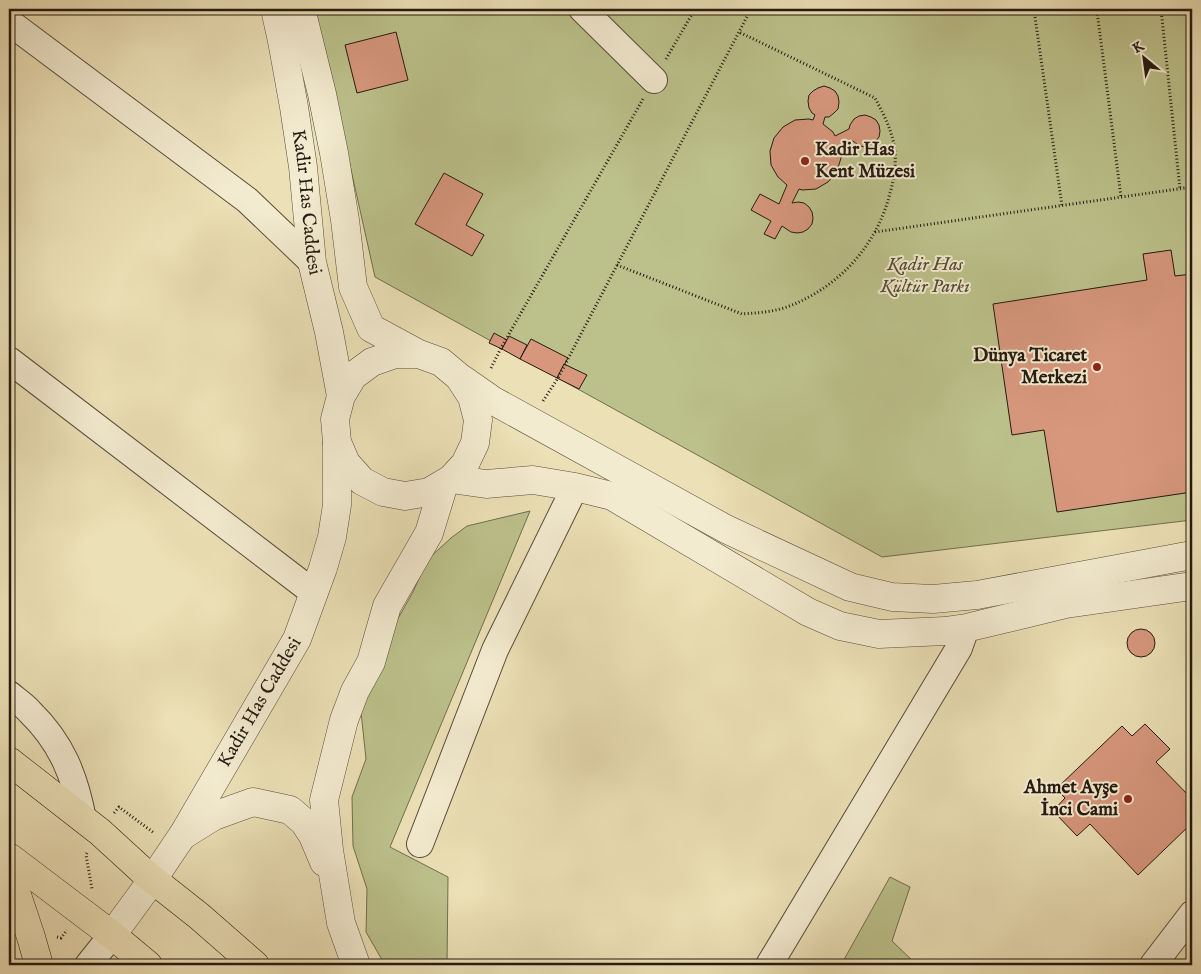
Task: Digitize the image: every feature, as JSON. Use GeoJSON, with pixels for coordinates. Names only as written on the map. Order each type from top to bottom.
{"type":"FeatureCollection","features":[{"type":"Feature","properties":{"kind":"main road"},"geometry":{"type":"LineString","coordinates":[[9,761],[100,832],[150,877],[199,916],[255,965]]}},
{"type":"Feature","properties":{"kind":"main road"},"geometry":{"type":"LineString","coordinates":[[9,857],[112,935],[148,965]]}},
{"type":"Feature","properties":{"kind":"main road"},"geometry":{"type":"LineString","coordinates":[[9,871],[39,965]]}},
{"type":"Feature","properties":{"kind":"street","name":"Kadir Has Caddesi"},"geometry":{"type":"LineString","coordinates":[[275,9],[294,107],[303,167],[312,262],[329,332],[341,396]]}},
{"type":"Feature","properties":{"kind":"street","name":"Kadir Has Caddesi"},"geometry":{"type":"LineString","coordinates":[[300,9],[322,94],[334,153],[353,287],[371,328],[419,354]]}},
{"type":"Feature","properties":{"kind":"street"},"geometry":{"type":"LineString","coordinates":[[582,9],[654,80]]}},
{"type":"Feature","properties":{"kind":"street"},"geometry":{"type":"LineString","coordinates":[[9,22],[246,200],[312,262]]}},
{"type":"Feature","properties":{"kind":"street"},"geometry":{"type":"LineString","coordinates":[[459,377],[472,397],[478,420],[475,443],[465,464],[447,482],[428,492],[405,496],[383,492],[362,481],[346,463],[337,442],[335,419],[341,396],[354,376],[372,362],[395,354],[419,354],[441,362],[492,400],[726,529],[850,587],[892,597],[933,600],[977,595],[1192,555]]}},
{"type":"Feature","properties":{"kind":"street"},"geometry":{"type":"LineString","coordinates":[[9,360],[314,593]]}},
{"type":"Feature","properties":{"kind":"street","name":"Kadir Has Caddesi"},"geometry":{"type":"LineString","coordinates":[[112,935],[150,877],[181,836],[298,639],[332,537],[337,505],[337,442]]}},
{"type":"Feature","properties":{"kind":"street"},"geometry":{"type":"LineString","coordinates":[[447,482],[486,484],[533,480],[612,496],[808,612],[840,626],[880,634],[945,631],[966,628],[1066,604],[1192,586]]}},
{"type":"Feature","properties":{"kind":"street"},"geometry":{"type":"LineString","coordinates":[[356,965],[341,923],[329,850],[324,800],[344,720],[355,691],[371,662],[388,606],[429,532],[447,482]]}},
{"type":"Feature","properties":{"kind":"street"},"geometry":{"type":"LineString","coordinates":[[420,844],[495,650],[574,487]]}},
{"type":"Feature","properties":{"kind":"street"},"geometry":{"type":"LineString","coordinates":[[769,965],[959,648],[966,628]]}},
{"type":"Feature","properties":{"kind":"street"},"geometry":{"type":"LineString","coordinates":[[9,694],[42,724],[54,739],[72,775],[79,794],[84,819]]}},
{"type":"Feature","properties":{"kind":"street"},"geometry":{"type":"LineString","coordinates":[[181,836],[214,816],[253,802],[290,810],[304,822],[313,836],[335,886]]}},
{"type":"Feature","properties":{"kind":"street"},"geometry":{"type":"LineString","coordinates":[[1153,965],[1192,914]]}},
{"type":"Feature","properties":{"kind":"street"},"geometry":{"type":"LineString","coordinates":[[88,965],[112,935]]}},
{"type":"Feature","properties":{"kind":"path"},"geometry":{"type":"LineString","coordinates":[[501,348],[695,9]]}},
{"type":"Feature","properties":{"kind":"path"},"geometry":{"type":"LineString","coordinates":[[558,378],[751,9]]}},
{"type":"Feature","properties":{"kind":"path"},"geometry":{"type":"LineString","coordinates":[[1161,9],[1180,189]]}},
{"type":"Feature","properties":{"kind":"path"},"geometry":{"type":"LineString","coordinates":[[1097,11],[1121,197]]}},
{"type":"Feature","properties":{"kind":"path"},"geometry":{"type":"LineString","coordinates":[[1035,17],[1062,206]]}},
{"type":"Feature","properties":{"kind":"path"},"geometry":{"type":"LineString","coordinates":[[617,265],[742,314],[756,314],[785,308],[804,300],[839,276],[856,260],[866,247],[883,217],[893,185],[895,150],[891,133],[875,98],[739,32]]}},
{"type":"Feature","properties":{"kind":"path"},"geometry":{"type":"LineString","coordinates":[[875,232],[1192,187]]}},
{"type":"Feature","properties":{"kind":"green space","name":"Kadir Has Kültür Parkı"},"geometry":{"type":"Polygon","coordinates":[[[315,9],[1192,9],[1192,520],[882,557],[375,277],[315,9]]]}},
{"type":"Feature","properties":{"kind":"green space"},"geometry":{"type":"Polygon","coordinates":[[[530,511],[390,847],[448,877],[447,965],[385,965],[366,932],[367,889],[353,846],[352,797],[366,759],[361,712],[392,629],[413,592],[427,560],[467,526],[530,511]]]}},
{"type":"Feature","properties":{"kind":"green space"},"geometry":{"type":"Polygon","coordinates":[[[890,877],[910,887],[892,941],[917,965],[841,965],[890,877]]]}},
{"type":"Feature","properties":{"kind":"building"},"geometry":{"type":"Polygon","coordinates":[[[396,32],[408,80],[357,93],[345,45],[396,32]]]}},
{"type":"Feature","properties":{"kind":"building","name":"Kadir Has Kent Müzesi"},"geometry":{"type":"Polygon","coordinates":[[[824,86],[835,91],[838,96],[838,109],[829,117],[825,117],[823,124],[835,136],[849,129],[854,119],[865,115],[876,120],[879,125],[879,137],[875,142],[864,147],[853,141],[840,147],[841,158],[837,171],[828,182],[816,189],[799,189],[792,203],[804,203],[809,207],[812,212],[812,224],[803,232],[797,233],[791,232],[782,226],[775,239],[764,234],[771,221],[751,210],[760,194],[779,204],[787,185],[778,177],[771,165],[770,151],[774,138],[783,127],[795,120],[813,120],[815,115],[809,108],[809,95],[824,86]]]}},
{"type":"Feature","properties":{"kind":"building"},"geometry":{"type":"Polygon","coordinates":[[[444,173],[483,194],[466,225],[484,235],[472,256],[415,224],[444,173]]]}},
{"type":"Feature","properties":{"kind":"building","name":"Dünya Ticaret Merkezi"},"geometry":{"type":"Polygon","coordinates":[[[1171,250],[1175,276],[1192,274],[1192,492],[1057,512],[1044,430],[1012,435],[993,304],[1147,280],[1143,254],[1171,250]]]}},
{"type":"Feature","properties":{"kind":"building"},"geometry":{"type":"Polygon","coordinates":[[[494,333],[507,340],[502,349],[489,343],[494,333]]]}},
{"type":"Feature","properties":{"kind":"building"},"geometry":{"type":"Polygon","coordinates":[[[509,336],[527,345],[520,359],[502,349],[509,336]]]}},
{"type":"Feature","properties":{"kind":"building"},"geometry":{"type":"Polygon","coordinates":[[[531,339],[568,358],[557,378],[520,359],[531,339]]]}},
{"type":"Feature","properties":{"kind":"building"},"geometry":{"type":"Polygon","coordinates":[[[564,364],[587,375],[579,389],[557,378],[564,364]]]}},
{"type":"Feature","properties":{"kind":"building"},"geometry":{"type":"Polygon","coordinates":[[[1141,629],[1151,633],[1155,643],[1151,653],[1141,657],[1131,653],[1127,643],[1131,633],[1141,629]]]}},
{"type":"Feature","properties":{"kind":"building","name":"Ahmet Ayşe İnci Cami"},"geometry":{"type":"Polygon","coordinates":[[[1145,724],[1170,749],[1156,762],[1192,799],[1192,823],[1138,875],[1090,824],[1077,836],[1053,811],[1065,798],[1056,789],[1122,726],[1132,736],[1145,724]]]}},
{"type":"Feature","properties":{"kind":"place","name":"Kadir Has Kent Müzesi"},"geometry":{"type":"Point","coordinates":[805,161]}},
{"type":"Feature","properties":{"kind":"place","name":"Dünya Ticaret Merkezi"},"geometry":{"type":"Point","coordinates":[1097,367]}},
{"type":"Feature","properties":{"kind":"place","name":"Ahmet Ayşe İnci Cami"},"geometry":{"type":"Point","coordinates":[1128,799]}}]}
